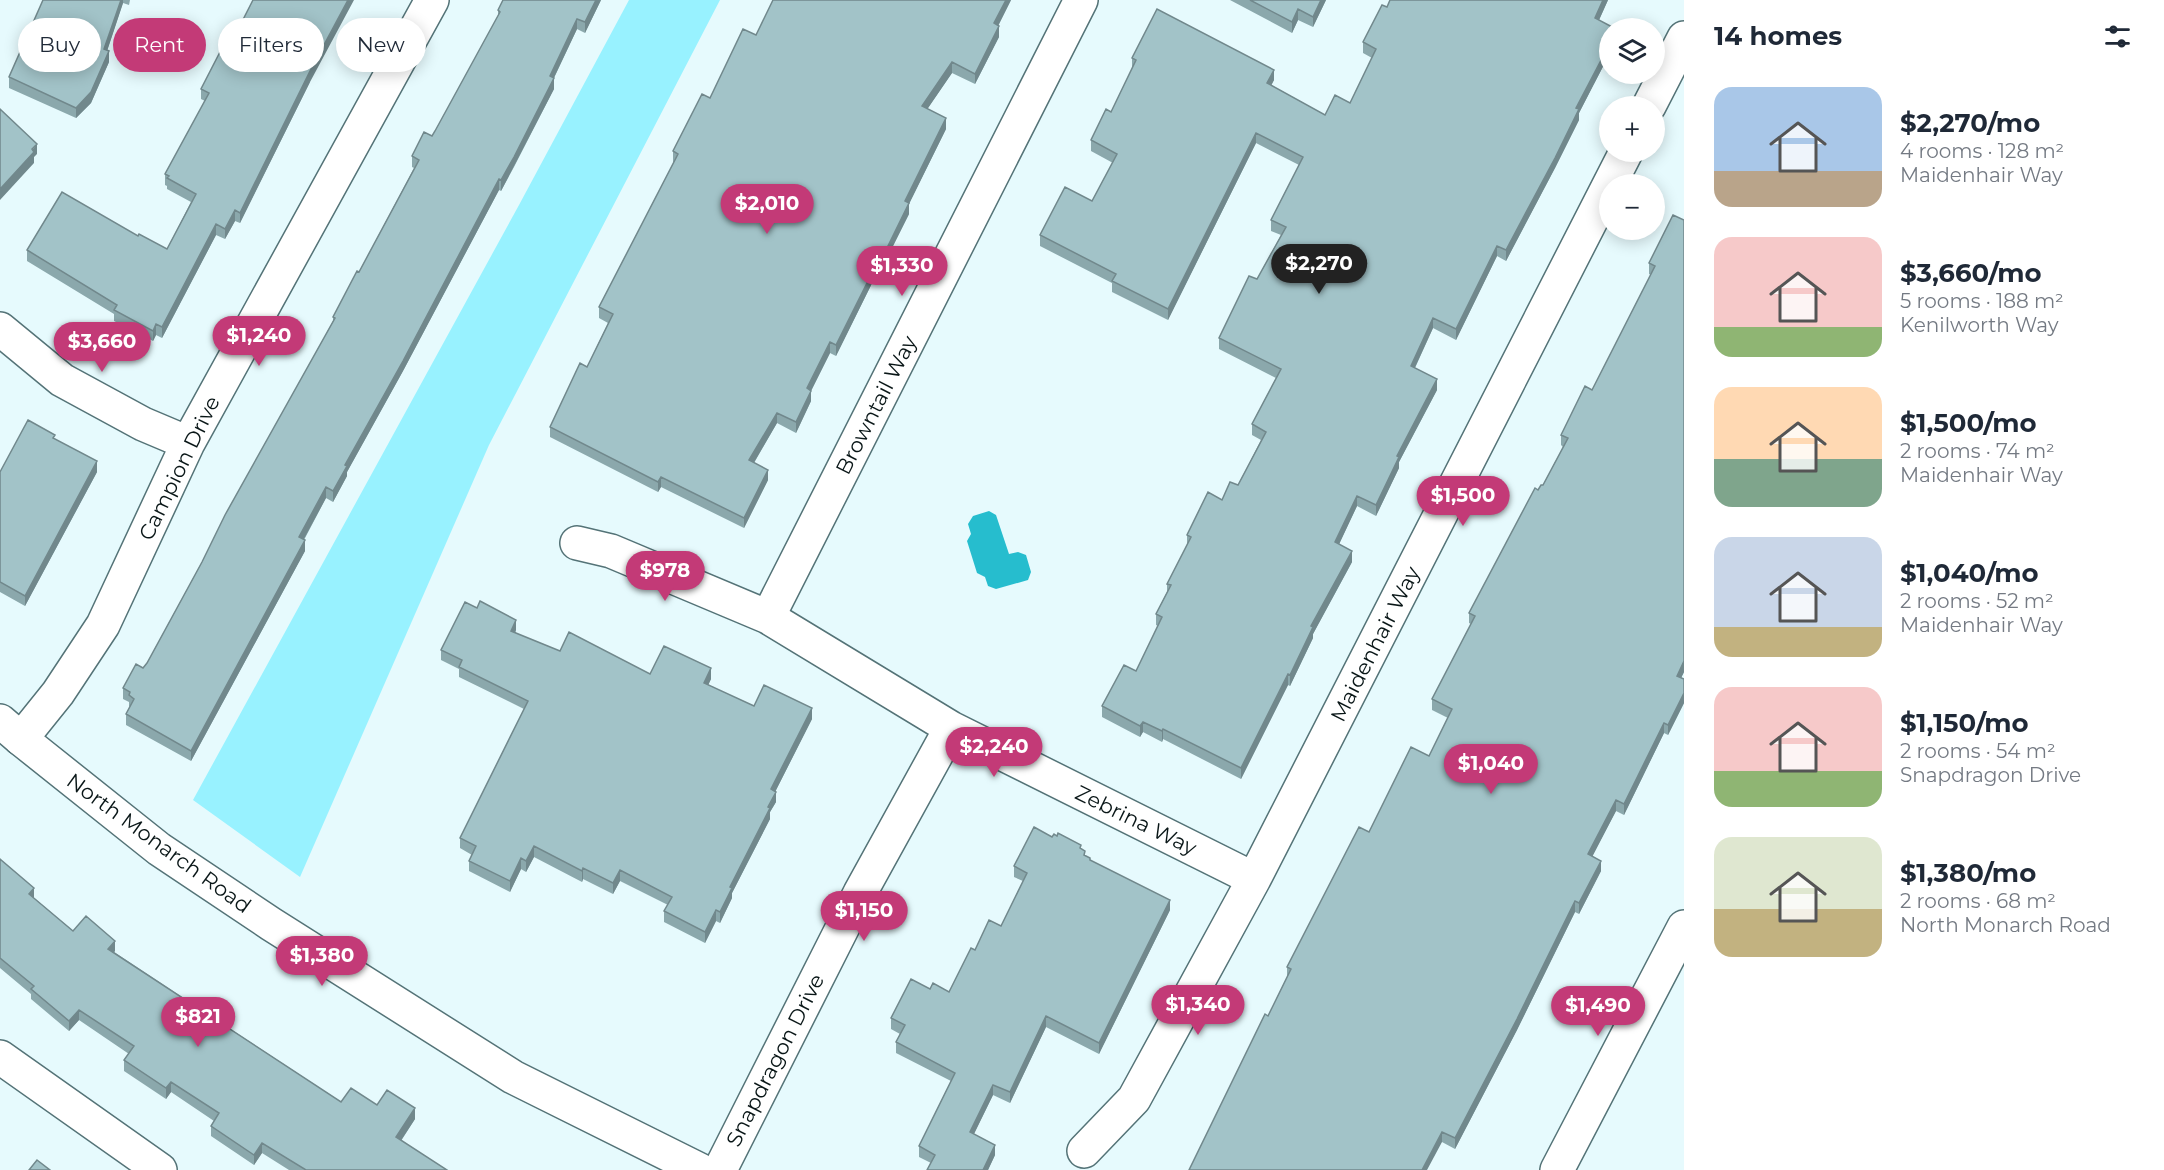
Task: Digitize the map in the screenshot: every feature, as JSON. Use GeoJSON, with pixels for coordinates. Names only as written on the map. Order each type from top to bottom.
{"type":"FeatureCollection","features":[{"type":"Feature","properties":{"kind":"street","name":"Campion Drive"},"geometry":{"type":"LineString","coordinates":[[10,730],[58,693],[103,625],[188,443],[432,0]]}},
{"type":"Feature","properties":{"kind":"street","name":"Browntail Way"},"geometry":{"type":"LineString","coordinates":[[768,617],[1082,0]]}},
{"type":"Feature","properties":{"kind":"street"},"geometry":{"type":"LineString","coordinates":[[1654,96],[1684,39]]}},
{"type":"Feature","properties":{"kind":"street","name":"Maidenhair Way"},"geometry":{"type":"LineString","coordinates":[[1084,1151],[1134,1099],[1254,879],[1621,162]]}},
{"type":"Feature","properties":{"kind":"street"},"geometry":{"type":"LineString","coordinates":[[0,329],[62,380],[143,424],[188,443]]}},
{"type":"Feature","properties":{"kind":"street","name":"Zebrina Way"},"geometry":{"type":"LineString","coordinates":[[577,543],[612,552],[768,617],[951,728],[1254,879]]}},
{"type":"Feature","properties":{"kind":"street","name":"Snapdragon Drive"},"geometry":{"type":"LineString","coordinates":[[720,1170],[860,893],[951,728]]}},
{"type":"Feature","properties":{"kind":"street","name":"North Monarch Road"},"geometry":{"type":"LineString","coordinates":[[10,730],[159,849],[271,924],[513,1077],[700,1170]]}},
{"type":"Feature","properties":{"kind":"street"},"geometry":{"type":"LineString","coordinates":[[1557,1170],[1684,927]]}},
{"type":"Feature","properties":{"kind":"street"},"geometry":{"type":"LineString","coordinates":[[0,1057],[160,1170]]}},
{"type":"Feature","properties":{"kind":"shaded area"},"geometry":{"type":"Polygon","coordinates":[[[629,0],[720,0],[489,445],[300,877],[193,800],[629,0]]]}},
{"type":"Feature","properties":{"kind":"shaded area"},"geometry":{"type":"Polygon","coordinates":[[[989,511],[996,515],[1009,554],[1018,552],[1026,555],[1031,572],[1028,580],[996,589],[988,586],[985,577],[977,573],[967,541],[971,534],[968,524],[973,516],[989,511]]]}},
{"type":"Feature","properties":{"kind":"building"},"geometry":{"type":"Polygon","coordinates":[[[43,0],[121,0],[104,49],[109,51],[101,69],[101,18],[35,18],[43,0]]]}},
{"type":"Feature","properties":{"kind":"building"},"geometry":{"type":"Polygon","coordinates":[[[253,0],[348,0],[338,18],[336,18],[336,22],[324,45],[324,18],[244,18],[253,0]]]}},
{"type":"Feature","properties":{"kind":"building"},"geometry":{"type":"Polygon","coordinates":[[[503,0],[596,0],[585,22],[577,19],[550,76],[554,78],[514,157],[501,180],[499,179],[333,491],[326,487],[299,537],[305,540],[191,751],[126,714],[134,699],[129,695],[130,692],[123,688],[136,664],[143,668],[147,663],[419,160],[412,156],[424,132],[432,136],[435,131],[500,12],[498,10],[503,0]]]}},
{"type":"Feature","properties":{"kind":"building"},"geometry":{"type":"Polygon","coordinates":[[[773,0],[1006,0],[994,23],[999,26],[975,74],[952,62],[922,106],[946,118],[905,201],[909,203],[884,254],[882,253],[836,345],[830,342],[807,388],[811,391],[796,422],[777,413],[749,460],[768,470],[744,518],[661,477],[658,482],[550,427],[580,363],[587,367],[613,314],[599,307],[678,154],[673,151],[702,94],[710,98],[743,29],[756,35],[773,0]]]}},
{"type":"Feature","properties":{"kind":"building"},"geometry":{"type":"Polygon","coordinates":[[[1250,0],[1321,0],[1313,17],[1298,9],[1292,22],[1250,0]]]}},
{"type":"Feature","properties":{"kind":"building"},"geometry":{"type":"Polygon","coordinates":[[[1390,0],[1603,0],[1595,18],[1599,20],[1599,64],[1576,108],[1579,109],[1555,158],[1506,250],[1497,246],[1456,329],[1433,318],[1411,366],[1437,379],[1397,456],[1399,457],[1376,505],[1357,496],[1335,542],[1352,551],[1311,626],[1313,627],[1290,675],[1288,674],[1241,768],[1163,729],[1162,731],[1143,722],[1140,726],[1102,706],[1124,665],[1136,671],[1162,617],[1156,614],[1171,585],[1167,584],[1191,537],[1187,535],[1208,492],[1222,500],[1230,482],[1238,485],[1266,432],[1252,424],[1281,369],[1219,338],[1249,276],[1257,279],[1286,227],[1271,220],[1303,157],[1256,133],[1168,309],[1112,281],[1116,274],[1040,235],[1065,187],[1092,201],[1117,154],[1091,140],[1106,109],[1111,112],[1136,60],[1132,58],[1157,9],[1274,70],[1267,83],[1325,115],[1335,95],[1350,103],[1376,49],[1363,42],[1382,5],[1387,7],[1390,0]]]}},
{"type":"Feature","properties":{"kind":"building"},"geometry":{"type":"Polygon","coordinates":[[[218,56],[218,72],[310,72],[240,213],[235,210],[225,229],[216,224],[162,327],[156,324],[153,331],[114,310],[117,305],[27,250],[62,192],[138,236],[139,234],[167,249],[196,194],[167,178],[169,176],[165,174],[209,93],[201,89],[218,56]]]}},
{"type":"Feature","properties":{"kind":"building"},"geometry":{"type":"Polygon","coordinates":[[[18,57],[18,72],[100,72],[91,92],[76,108],[9,77],[18,57]]]}},
{"type":"Feature","properties":{"kind":"building"},"geometry":{"type":"Polygon","coordinates":[[[0,109],[37,144],[32,149],[34,152],[0,189],[0,109]]]}},
{"type":"Feature","properties":{"kind":"building"},"geometry":{"type":"Polygon","coordinates":[[[1673,215],[1684,220],[1684,661],[1677,676],[1684,679],[1684,693],[1668,725],[1664,723],[1624,804],[1616,800],[1588,854],[1601,861],[1579,903],[1575,901],[1455,1138],[1442,1132],[1422,1170],[1189,1170],[1265,1014],[1268,1016],[1291,969],[1287,967],[1359,827],[1369,832],[1411,747],[1429,756],[1452,709],[1432,699],[1475,616],[1469,613],[1535,488],[1538,490],[1543,485],[1568,438],[1561,435],[1585,386],[1592,390],[1655,266],[1649,263],[1660,240],[1665,240],[1665,231],[1673,215]]]}},
{"type":"Feature","properties":{"kind":"building"},"geometry":{"type":"Polygon","coordinates":[[[28,420],[55,435],[53,438],[97,461],[25,596],[0,582],[0,472],[28,420]]]}},
{"type":"Feature","properties":{"kind":"building"},"geometry":{"type":"Polygon","coordinates":[[[480,601],[516,620],[511,631],[560,651],[569,632],[650,674],[664,646],[711,668],[704,683],[754,706],[764,685],[812,708],[771,789],[776,792],[768,807],[770,808],[730,887],[732,888],[720,912],[716,910],[705,932],[664,911],[672,897],[620,870],[613,883],[583,868],[582,871],[534,846],[526,861],[521,858],[510,881],[469,861],[476,846],[460,838],[528,701],[459,667],[462,660],[441,650],[465,602],[477,608],[480,601]]]}},
{"type":"Feature","properties":{"kind":"building"},"geometry":{"type":"Polygon","coordinates":[[[1034,827],[1052,837],[1054,834],[1057,836],[1058,833],[1081,845],[1080,848],[1085,851],[1084,855],[1090,860],[1170,900],[1099,1043],[1046,1016],[1010,1092],[993,1085],[970,1132],[995,1145],[983,1170],[927,1170],[935,1155],[919,1146],[955,1073],[896,1042],[905,1025],[891,1018],[911,979],[930,989],[933,983],[949,992],[971,948],[975,950],[989,920],[1001,926],[1027,873],[1014,866],[1034,827]]]}},
{"type":"Feature","properties":{"kind":"building"},"geometry":{"type":"Polygon","coordinates":[[[0,859],[34,888],[29,894],[73,931],[86,916],[115,941],[108,949],[341,1102],[351,1088],[377,1105],[387,1090],[415,1108],[396,1137],[447,1170],[306,1170],[262,1143],[254,1155],[211,1126],[219,1113],[171,1082],[166,1088],[124,1060],[134,1046],[79,1010],[69,1021],[31,989],[34,986],[0,958],[0,859]]]}},
{"type":"Feature","properties":{"kind":"building"},"geometry":{"type":"Polygon","coordinates":[[[37,1160],[50,1170],[29,1170],[37,1160]]]}}]}
